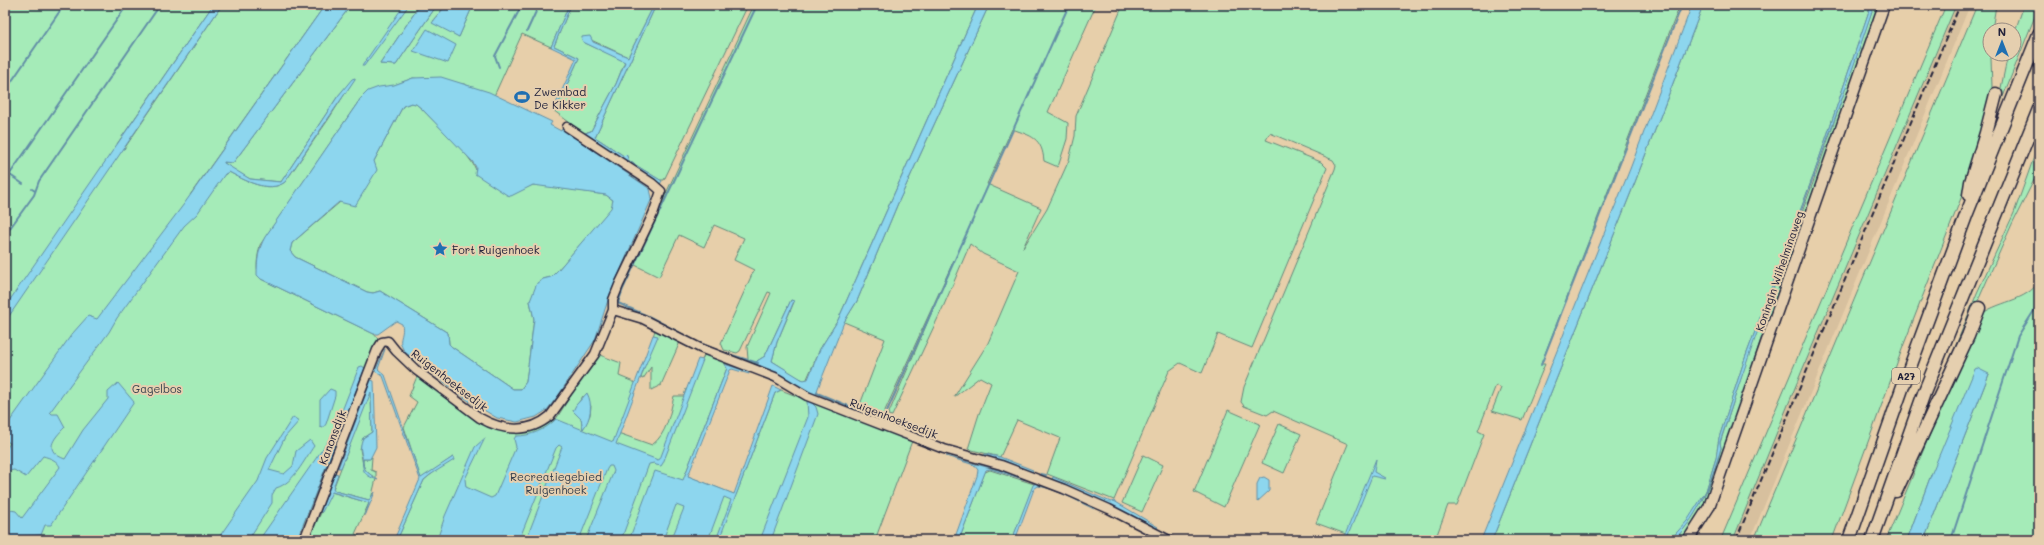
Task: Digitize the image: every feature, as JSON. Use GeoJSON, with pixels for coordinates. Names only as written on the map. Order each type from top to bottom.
{"type":"FeatureCollection","features":[{"type":"Feature","properties":{"kind":"highway","name":"A27"},"geometry":{"type":"LineString","coordinates":[[1849,540],[1903,386],[1967,213],[2039,34]]}},
{"type":"Feature","properties":{"kind":"highway","name":"A27"},"geometry":{"type":"LineString","coordinates":[[1967,213],[1970,182],[1986,133],[1996,94]]}},
{"type":"Feature","properties":{"kind":"highway","name":"A27"},"geometry":{"type":"LineString","coordinates":[[1872,540],[1924,393],[2039,109]]}},
{"type":"Feature","properties":{"kind":"highway","name":"A27"},"geometry":{"type":"LineString","coordinates":[[1883,510],[1901,484],[1968,336],[1979,308]]}},
{"type":"Feature","properties":{"kind":"main road","name":"Koningin Wilhelminaweg"},"geometry":{"type":"LineString","coordinates":[[1688,540],[1709,507],[1884,5]]}},
{"type":"Feature","properties":{"kind":"street","name":"Ruigenhoeksedijk"},"geometry":{"type":"LineString","coordinates":[[382,342],[388,341],[392,343],[396,351],[416,370],[480,418],[501,427],[518,429],[542,423],[555,410],[595,354],[614,310],[613,300],[619,285],[653,214],[661,191],[652,183],[567,127]]}},
{"type":"Feature","properties":{"kind":"street","name":"Ruigenhoeksedijk"},"geometry":{"type":"LineString","coordinates":[[614,310],[643,319],[721,357],[775,377],[810,397],[934,445],[1001,465],[1064,489],[1109,509],[1169,540]]}},
{"type":"Feature","properties":{"kind":"street","name":"Kanonsdijk"},"geometry":{"type":"LineString","coordinates":[[304,540],[377,350],[382,342]]}},
{"type":"Feature","properties":{"kind":"shaded area"},"geometry":{"type":"Polygon","coordinates":[[[1956,5],[1970,5],[1750,540],[1733,540],[1801,373],[1956,5]]]}},
{"type":"Feature","properties":{"kind":"green space","name":"Gagelbos"},"geometry":{"type":"Polygon","coordinates":[[[5,5],[213,5],[117,144],[124,149],[222,5],[325,5],[190,195],[229,172],[249,182],[264,186],[272,187],[285,182],[355,78],[338,96],[281,182],[250,179],[226,166],[224,162],[233,163],[351,5],[420,5],[380,64],[396,65],[437,5],[446,5],[433,20],[459,37],[473,5],[569,5],[551,47],[522,34],[494,96],[464,84],[413,78],[361,98],[260,245],[257,267],[261,279],[374,334],[379,340],[373,349],[297,540],[5,540],[5,5]]]}},
{"type":"Feature","properties":{"kind":"green space"},"geometry":{"type":"Polygon","coordinates":[[[571,5],[654,5],[628,57],[591,40],[583,42],[625,61],[616,84],[591,131],[587,132],[586,135],[553,110],[556,109],[579,58],[554,46],[571,5]]]}},
{"type":"Feature","properties":{"kind":"green space"},"geometry":{"type":"Polygon","coordinates":[[[656,5],[748,5],[664,180],[660,180],[629,161],[626,154],[624,156],[595,137],[656,5]]]}},
{"type":"Feature","properties":{"kind":"green space"},"geometry":{"type":"Polygon","coordinates":[[[754,5],[978,5],[838,320],[820,349],[806,381],[772,361],[777,342],[794,302],[791,300],[765,356],[757,361],[756,364],[746,363],[748,359],[747,347],[771,293],[768,292],[740,351],[737,353],[724,350],[721,343],[754,270],[734,260],[744,238],[714,225],[704,247],[679,235],[659,277],[633,264],[754,5]]]}},
{"type":"Feature","properties":{"kind":"green space"},"geometry":{"type":"Polygon","coordinates":[[[989,5],[1096,5],[1048,112],[1068,123],[1067,139],[1058,167],[1044,161],[1041,147],[1035,139],[1012,129],[987,184],[1041,208],[1023,248],[1047,209],[1069,160],[1075,136],[1076,116],[1123,5],[1680,5],[1541,364],[1545,364],[1522,420],[1492,411],[1501,388],[1496,385],[1478,431],[1484,434],[1457,505],[1448,505],[1435,540],[1362,540],[1316,523],[1348,444],[1273,411],[1267,415],[1244,406],[1241,402],[1244,387],[1336,165],[1333,160],[1270,133],[1266,140],[1321,162],[1327,168],[1252,348],[1218,334],[1202,373],[1180,363],[1169,371],[1114,500],[1047,474],[1060,438],[1017,420],[1000,457],[968,449],[991,383],[980,377],[954,397],[988,343],[1019,271],[983,254],[970,244],[944,305],[892,416],[888,415],[954,260],[882,417],[871,413],[862,407],[861,402],[885,339],[844,322],[857,301],[898,203],[989,5]]]}},
{"type":"Feature","properties":{"kind":"green space"},"geometry":{"type":"Polygon","coordinates":[[[1703,5],[1871,5],[1814,174],[1744,361],[1719,438],[1716,458],[1706,491],[1688,521],[1670,540],[1492,540],[1635,182],[1703,5]]]}},
{"type":"Feature","properties":{"kind":"green space"},"geometry":{"type":"Polygon","coordinates":[[[1874,5],[1879,5],[1760,342],[1708,500],[1691,529],[1681,540],[1674,540],[1691,519],[1709,485],[1721,448],[1720,443],[1748,356],[1816,175],[1874,5]]]}},
{"type":"Feature","properties":{"kind":"green space"},"geometry":{"type":"Polygon","coordinates":[[[1946,5],[1956,5],[1801,373],[1733,540],[1704,540],[1714,537],[1721,539],[1946,5]]]}},
{"type":"Feature","properties":{"kind":"green space"},"geometry":{"type":"Polygon","coordinates":[[[1977,5],[1996,5],[1993,22],[1982,22],[1982,62],[1991,62],[1992,87],[1988,115],[1972,170],[1904,344],[1832,540],[1754,540],[1977,5]]]}},
{"type":"Feature","properties":{"kind":"green space"},"geometry":{"type":"Polygon","coordinates":[[[2024,5],[2039,6],[2022,49],[2022,22],[2018,22],[2024,5]]]}},
{"type":"Feature","properties":{"kind":"green space"},"geometry":{"type":"Polygon","coordinates":[[[2006,62],[2017,62],[1995,117],[2006,62]]]}},
{"type":"Feature","properties":{"kind":"green space"},"geometry":{"type":"Polygon","coordinates":[[[411,103],[416,104],[422,109],[452,140],[469,158],[476,171],[520,190],[533,185],[541,185],[606,195],[613,200],[612,208],[558,270],[551,277],[543,279],[530,301],[534,319],[526,382],[521,389],[513,389],[452,347],[449,344],[448,333],[380,291],[373,293],[367,292],[295,257],[290,251],[292,243],[340,202],[374,161],[403,106],[411,103]]]}},
{"type":"Feature","properties":{"kind":"green space"},"geometry":{"type":"Polygon","coordinates":[[[2039,143],[2039,170],[2012,224],[1931,407],[1977,293],[2014,213],[2039,143]]]}},
{"type":"Feature","properties":{"kind":"green space"},"geometry":{"type":"Polygon","coordinates":[[[2039,281],[2039,540],[1924,540],[1989,374],[1931,475],[1907,540],[1886,540],[1979,316],[1994,307],[2027,293],[2034,288],[2039,281]]]}},
{"type":"Feature","properties":{"kind":"green space"},"geometry":{"type":"Polygon","coordinates":[[[655,330],[680,342],[661,385],[651,390],[651,367],[643,379],[641,378],[655,330]]]}},
{"type":"Feature","properties":{"kind":"green space","name":"Recreatiegebied Ruigenhoek"},"geometry":{"type":"Polygon","coordinates":[[[705,353],[728,364],[724,364],[727,368],[685,475],[736,495],[775,393],[781,390],[912,441],[875,540],[397,540],[424,480],[453,457],[421,479],[404,427],[417,402],[409,396],[418,374],[477,419],[535,429],[556,419],[597,354],[621,363],[619,376],[636,383],[618,433],[652,445],[664,429],[674,396],[684,396],[686,389],[690,388],[705,353]],[[583,396],[573,411],[581,419],[583,429],[590,415],[591,406],[583,396]]]}},
{"type":"Feature","properties":{"kind":"green space"},"geometry":{"type":"Polygon","coordinates":[[[370,392],[372,432],[363,438],[360,449],[364,470],[376,479],[371,499],[369,500],[335,491],[333,489],[370,392]]]}},
{"type":"Feature","properties":{"kind":"green space"},"geometry":{"type":"Polygon","coordinates":[[[1228,410],[1260,424],[1224,507],[1194,492],[1228,410]]]}},
{"type":"Feature","properties":{"kind":"green space"},"geometry":{"type":"Polygon","coordinates":[[[1279,424],[1301,434],[1284,473],[1262,463],[1279,424]]]}},
{"type":"Feature","properties":{"kind":"green space"},"geometry":{"type":"Polygon","coordinates":[[[1143,455],[1163,465],[1142,512],[1122,503],[1143,455]]]}},
{"type":"Feature","properties":{"kind":"green space"},"geometry":{"type":"Polygon","coordinates":[[[372,457],[371,470],[376,472],[376,478],[368,473],[363,466],[363,459],[369,459],[372,457]]]}},
{"type":"Feature","properties":{"kind":"green space"},"geometry":{"type":"Polygon","coordinates":[[[990,470],[1034,484],[1012,540],[959,540],[985,472],[990,470]]]}},
{"type":"Feature","properties":{"kind":"green space"},"geometry":{"type":"Polygon","coordinates":[[[331,492],[369,503],[355,534],[368,540],[308,540],[331,492]]]}},
{"type":"Feature","properties":{"kind":"water"},"geometry":{"type":"Polygon","coordinates":[[[213,5],[222,5],[5,322],[5,307],[213,5]]]}},
{"type":"Feature","properties":{"kind":"water"},"geometry":{"type":"Polygon","coordinates":[[[325,5],[351,5],[233,163],[224,163],[250,179],[281,182],[338,96],[352,79],[355,79],[285,182],[272,187],[264,186],[249,182],[229,172],[225,174],[197,214],[184,226],[50,412],[52,414],[58,414],[65,427],[54,440],[52,449],[58,456],[65,459],[83,430],[108,399],[108,392],[118,383],[134,402],[51,525],[45,525],[41,535],[17,537],[17,540],[5,540],[5,509],[16,511],[22,518],[60,467],[55,461],[43,456],[26,477],[14,470],[8,471],[5,476],[5,451],[10,443],[5,440],[5,428],[72,334],[88,316],[97,319],[184,204],[325,5]]]}},
{"type":"Feature","properties":{"kind":"water"},"geometry":{"type":"Polygon","coordinates":[[[404,5],[409,5],[364,66],[362,66],[404,5]]]}},
{"type":"Feature","properties":{"kind":"water"},"geometry":{"type":"Polygon","coordinates":[[[420,5],[437,5],[396,65],[380,64],[420,5]]]}},
{"type":"Feature","properties":{"kind":"water"},"geometry":{"type":"Polygon","coordinates":[[[446,5],[473,5],[459,37],[432,23],[446,5]]]}},
{"type":"Feature","properties":{"kind":"water"},"geometry":{"type":"Polygon","coordinates":[[[569,5],[571,5],[554,46],[579,58],[556,109],[554,108],[576,59],[551,47],[569,5]]]}},
{"type":"Feature","properties":{"kind":"water"},"geometry":{"type":"Polygon","coordinates":[[[654,5],[656,5],[595,137],[624,156],[626,154],[629,161],[662,181],[660,184],[585,133],[591,131],[616,84],[625,62],[583,42],[581,37],[590,36],[593,42],[628,57],[654,5]]]}},
{"type":"Feature","properties":{"kind":"water"},"geometry":{"type":"Polygon","coordinates":[[[978,5],[989,5],[898,203],[857,301],[844,322],[816,395],[813,395],[810,401],[816,407],[818,414],[771,540],[760,540],[808,417],[807,401],[809,393],[782,376],[756,364],[757,361],[765,356],[791,300],[794,301],[777,342],[772,361],[803,380],[808,379],[820,349],[838,320],[978,5]]]}},
{"type":"Feature","properties":{"kind":"water"},"geometry":{"type":"Polygon","coordinates":[[[1692,5],[1703,5],[1635,182],[1492,540],[1481,540],[1630,169],[1692,5]]]}},
{"type":"Feature","properties":{"kind":"water"},"geometry":{"type":"Polygon","coordinates":[[[1871,5],[1874,5],[1856,60],[1738,387],[1720,442],[1721,448],[1709,485],[1704,497],[1691,519],[1674,540],[1670,540],[1687,521],[1706,491],[1716,458],[1719,438],[1744,361],[1814,174],[1871,5]]]}},
{"type":"Feature","properties":{"kind":"water"},"geometry":{"type":"Polygon","coordinates":[[[427,29],[456,45],[448,63],[413,51],[427,29]]]}},
{"type":"Feature","properties":{"kind":"water"},"geometry":{"type":"Polygon","coordinates":[[[441,77],[489,92],[552,122],[550,125],[561,131],[562,129],[650,189],[652,198],[610,294],[595,340],[558,396],[547,410],[536,417],[517,422],[497,418],[469,401],[406,353],[401,345],[402,324],[396,321],[378,334],[374,334],[261,279],[257,275],[258,255],[265,237],[361,98],[368,91],[379,87],[394,85],[413,78],[441,77]],[[411,103],[403,106],[374,161],[377,170],[355,206],[339,202],[292,243],[290,251],[295,257],[367,292],[373,293],[380,291],[448,333],[449,344],[452,347],[513,389],[521,389],[526,382],[534,319],[530,301],[537,283],[543,279],[551,277],[558,270],[611,208],[613,200],[606,195],[533,185],[511,196],[507,195],[475,174],[476,167],[472,161],[416,104],[411,103]]]}},
{"type":"Feature","properties":{"kind":"water"},"geometry":{"type":"Polygon","coordinates":[[[653,335],[658,336],[645,366],[616,444],[658,460],[660,459],[698,359],[703,360],[663,463],[661,466],[654,463],[649,464],[621,540],[586,540],[614,471],[612,466],[609,466],[579,540],[526,540],[562,447],[559,445],[556,448],[519,540],[437,540],[445,516],[475,447],[485,438],[465,479],[466,487],[491,498],[495,496],[516,447],[514,439],[516,436],[538,432],[556,419],[613,442],[653,335]]]}},
{"type":"Feature","properties":{"kind":"water"},"geometry":{"type":"Polygon","coordinates":[[[385,349],[378,369],[385,375],[421,478],[453,457],[454,460],[424,480],[397,540],[394,540],[420,479],[383,376],[375,371],[385,349]]]}},
{"type":"Feature","properties":{"kind":"water"},"geometry":{"type":"Polygon","coordinates":[[[724,364],[749,372],[749,374],[732,369],[730,370],[688,476],[734,494],[773,386],[781,390],[775,393],[719,540],[716,540],[731,500],[724,497],[708,540],[675,540],[672,538],[684,508],[676,505],[663,540],[629,540],[655,471],[683,480],[727,368],[724,364]]]}},
{"type":"Feature","properties":{"kind":"water"},"geometry":{"type":"Polygon","coordinates":[[[362,366],[365,368],[297,540],[259,540],[333,434],[359,367],[362,366]]]}},
{"type":"Feature","properties":{"kind":"water"},"geometry":{"type":"Polygon","coordinates":[[[1977,368],[1989,374],[1924,540],[1907,540],[1931,475],[1975,369],[1977,368]]]}},
{"type":"Feature","properties":{"kind":"water"},"geometry":{"type":"Polygon","coordinates":[[[371,380],[374,381],[376,447],[370,459],[363,459],[363,463],[367,472],[378,480],[368,476],[364,471],[361,449],[363,438],[372,432],[371,392],[341,468],[338,468],[371,380]]]}},
{"type":"Feature","properties":{"kind":"water"},"geometry":{"type":"Polygon","coordinates":[[[330,389],[335,391],[335,396],[326,424],[323,428],[320,427],[320,400],[330,389]]]}},
{"type":"Feature","properties":{"kind":"water"},"geometry":{"type":"Polygon","coordinates":[[[587,393],[590,402],[590,411],[588,421],[583,429],[581,419],[573,411],[576,405],[587,393]]]}},
{"type":"Feature","properties":{"kind":"water"},"geometry":{"type":"Polygon","coordinates":[[[293,417],[299,421],[285,437],[269,470],[284,474],[293,466],[296,451],[310,440],[314,446],[293,476],[288,481],[276,488],[272,495],[272,503],[248,540],[217,540],[258,481],[267,458],[293,417]]]}},
{"type":"Feature","properties":{"kind":"water"},"geometry":{"type":"Polygon","coordinates":[[[985,454],[1000,457],[1033,470],[1032,472],[984,456],[985,454]]]}},
{"type":"Feature","properties":{"kind":"water"},"geometry":{"type":"Polygon","coordinates":[[[946,456],[1009,473],[1026,480],[990,469],[986,470],[959,540],[954,540],[978,470],[974,465],[946,456]]]}},
{"type":"Feature","properties":{"kind":"water"},"geometry":{"type":"Polygon","coordinates":[[[1376,459],[1374,472],[1385,479],[1372,476],[1346,540],[1343,540],[1376,459]]]}},
{"type":"Feature","properties":{"kind":"water"},"geometry":{"type":"Polygon","coordinates":[[[335,473],[338,474],[333,488],[335,491],[369,500],[375,492],[365,516],[369,503],[332,492],[322,512],[320,512],[335,473]]]}},
{"type":"Feature","properties":{"kind":"water"},"geometry":{"type":"Polygon","coordinates":[[[1053,477],[1111,502],[1114,501],[1158,527],[1156,529],[1052,480],[1053,477]]]}},
{"type":"Feature","properties":{"kind":"water"},"geometry":{"type":"Polygon","coordinates":[[[1264,477],[1269,480],[1269,491],[1257,502],[1257,484],[1260,478],[1264,477]]]}},
{"type":"Feature","properties":{"kind":"water"},"geometry":{"type":"Polygon","coordinates":[[[1036,483],[1055,491],[1038,486],[1034,489],[1015,540],[1012,540],[1033,485],[1036,483]]]}},
{"type":"Feature","properties":{"kind":"water"},"geometry":{"type":"Polygon","coordinates":[[[1063,494],[1095,507],[1094,509],[1063,494]]]}},
{"type":"Feature","properties":{"kind":"waterway"},"geometry":{"type":"LineString","coordinates":[[5,15],[12,5]]}},
{"type":"Feature","properties":{"kind":"waterway"},"geometry":{"type":"LineString","coordinates":[[5,91],[64,5]]}},
{"type":"Feature","properties":{"kind":"waterway"},"geometry":{"type":"LineString","coordinates":[[5,181],[127,5]]}},
{"type":"Feature","properties":{"kind":"waterway"},"geometry":{"type":"LineString","coordinates":[[5,235],[34,195],[39,181],[160,5]]}},
{"type":"Feature","properties":{"kind":"waterway"},"geometry":{"type":"LineString","coordinates":[[499,67],[495,56],[522,5]]}},
{"type":"Feature","properties":{"kind":"waterway"},"geometry":{"type":"LineString","coordinates":[[527,31],[539,5]]}},
{"type":"Feature","properties":{"kind":"waterway"},"geometry":{"type":"LineString","coordinates":[[757,5],[623,289],[618,303],[650,317],[697,342],[719,351],[758,363]]}},
{"type":"Feature","properties":{"kind":"waterway"},"geometry":{"type":"LineString","coordinates":[[817,393],[883,420],[1069,5]]}},
{"type":"Feature","properties":{"kind":"waterway"},"geometry":{"type":"LineString","coordinates":[[1541,365],[1682,5]]}},
{"type":"Feature","properties":{"kind":"waterway"},"geometry":{"type":"LineString","coordinates":[[10,175],[23,184]]}},
{"type":"Feature","properties":{"kind":"waterway"},"geometry":{"type":"LineString","coordinates":[[1951,540],[2018,336],[2039,303]]}},
{"type":"Feature","properties":{"kind":"waterway"},"geometry":{"type":"LineString","coordinates":[[1041,474],[1046,475]]}},
{"type":"Feature","properties":{"kind":"railway"},"geometry":{"type":"LineString","coordinates":[[1736,540],[1960,5]]}},
{"type":"Feature","properties":{"kind":"place","name":"Zwembad De Kikker"},"geometry":{"type":"Point","coordinates":[522,97]}},
{"type":"Feature","properties":{"kind":"place","name":"Fort Ruigenhoek"},"geometry":{"type":"Point","coordinates":[440,249]}}]}
